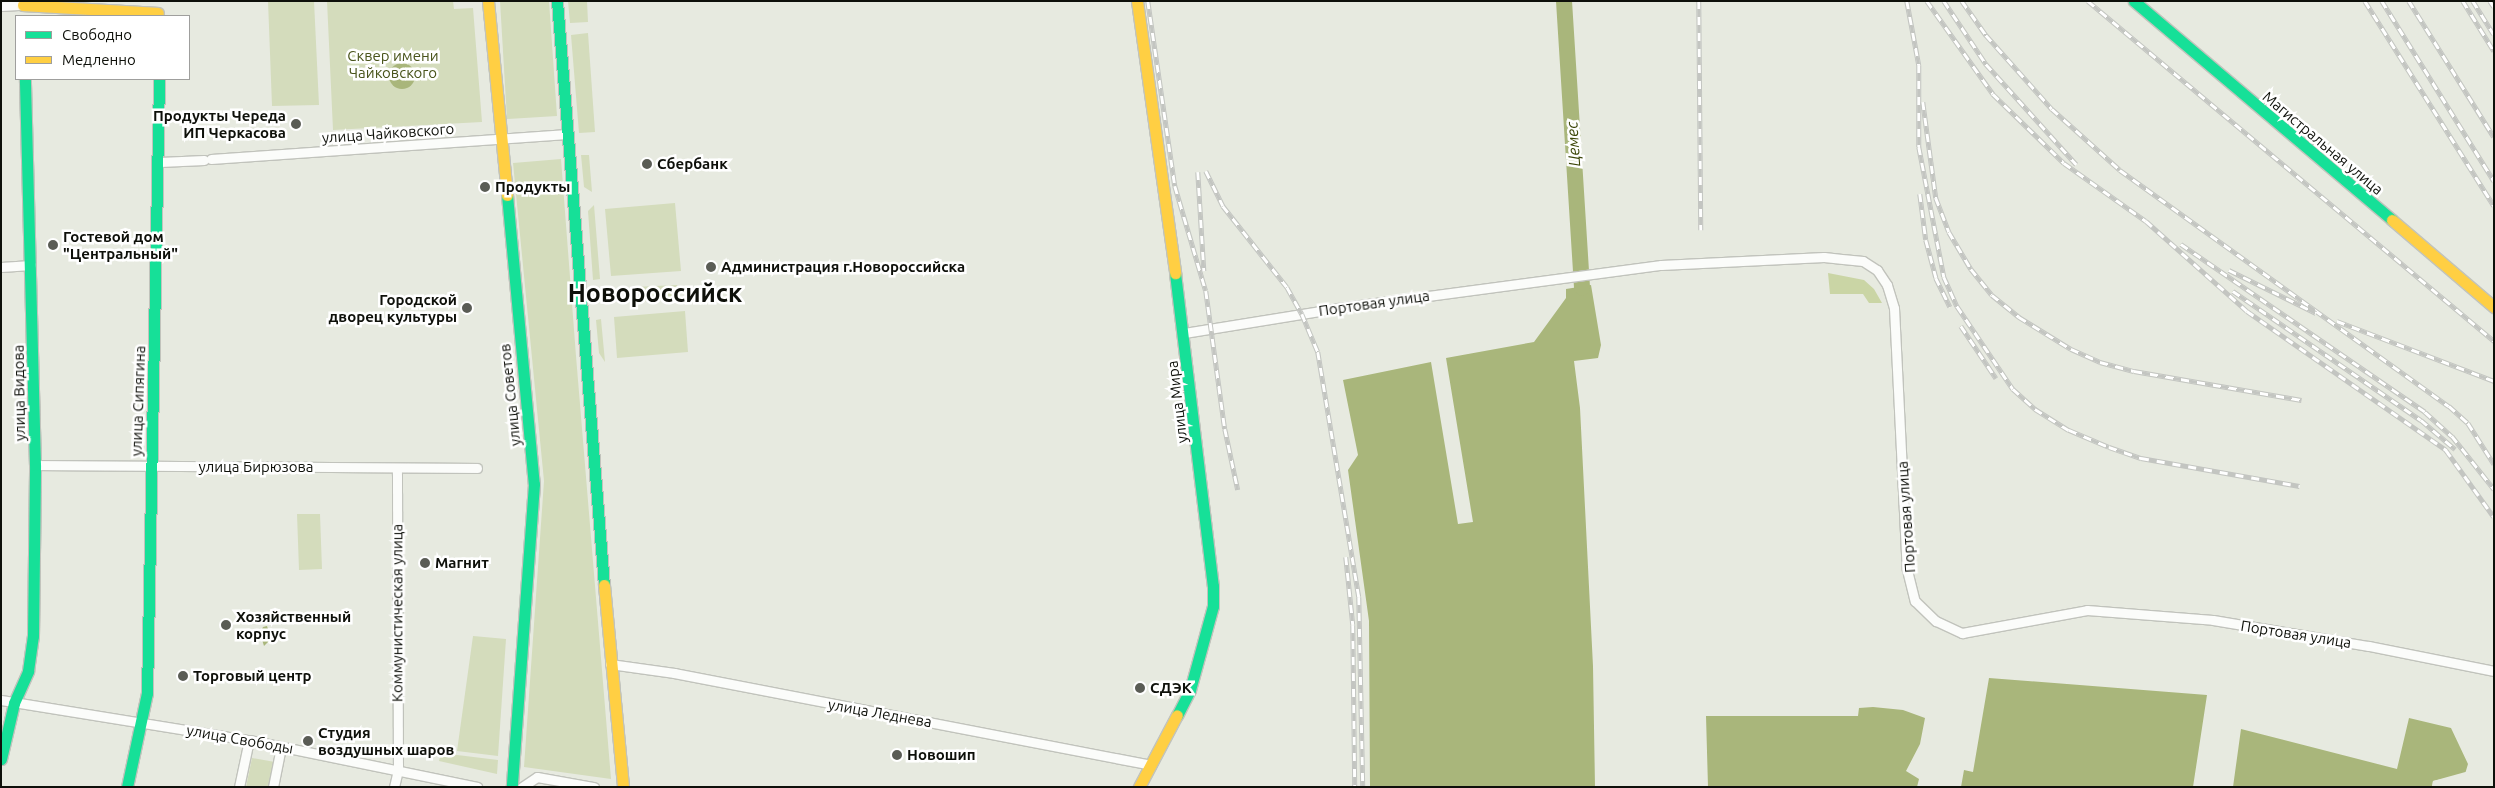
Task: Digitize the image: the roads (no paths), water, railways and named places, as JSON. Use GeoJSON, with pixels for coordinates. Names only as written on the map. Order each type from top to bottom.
{"type":"FeatureCollection","features":[{"type":"Feature","properties":{"kind":"main road"},"geometry":{"type":"LineString","coordinates":[[23,8],[158,15],[156,1]]}},
{"type":"Feature","properties":{"kind":"main road","name":"улица Советов"},"geometry":{"type":"LineString","coordinates":[[488,1],[534,484],[512,787]]}},
{"type":"Feature","properties":{"kind":"main road"},"geometry":{"type":"LineString","coordinates":[[557,1],[599,503],[610,664],[623,787]]}},
{"type":"Feature","properties":{"kind":"main road","name":"улица Мира"},"geometry":{"type":"LineString","coordinates":[[1136,1],[1184,333],[1213,586],[1213,606],[1190,690],[1140,787]]}},
{"type":"Feature","properties":{"kind":"main road","name":"Магистральная улица"},"geometry":{"type":"LineString","coordinates":[[2134,1],[2494,306]]}},
{"type":"Feature","properties":{"kind":"main road","name":"улица Видова"},"geometry":{"type":"LineString","coordinates":[[1,759],[14,703],[28,671],[33,636],[35,465],[25,80]]}},
{"type":"Feature","properties":{"kind":"main road","name":"улица Сипягина"},"geometry":{"type":"LineString","coordinates":[[127,787],[143,723],[148,658],[151,467],[160,162],[159,80]]}},
{"type":"Feature","properties":{"kind":"street"},"geometry":{"type":"LineString","coordinates":[[1,6],[23,8]]}},
{"type":"Feature","properties":{"kind":"street","name":"улица Чайковского"},"geometry":{"type":"LineString","coordinates":[[160,162],[567,134]]}},
{"type":"Feature","properties":{"kind":"street","name":"Портовая улица"},"geometry":{"type":"LineString","coordinates":[[1184,333],[1421,296],[1565,280],[1716,260],[1824,257],[1863,262],[1877,270],[1886,285],[1894,308],[1907,570],[1915,601],[1936,621],[1962,633],[2087,610],[2213,620],[2369,646],[2494,672]]}},
{"type":"Feature","properties":{"kind":"street"},"geometry":{"type":"LineString","coordinates":[[1,267],[31,265]]}},
{"type":"Feature","properties":{"kind":"street","name":"улица Бирюзова"},"geometry":{"type":"LineString","coordinates":[[35,465],[477,468]]}},
{"type":"Feature","properties":{"kind":"street","name":"Коммунистическая улица"},"geometry":{"type":"LineString","coordinates":[[394,787],[398,770],[397,468]]}},
{"type":"Feature","properties":{"kind":"street","name":"улица Леднева"},"geometry":{"type":"LineString","coordinates":[[610,664],[674,673],[1151,765]]}},
{"type":"Feature","properties":{"kind":"street","name":"улица Свободы"},"geometry":{"type":"LineString","coordinates":[[1,700],[249,740],[477,787]]}},
{"type":"Feature","properties":{"kind":"street"},"geometry":{"type":"LineString","coordinates":[[239,787],[249,740]]}},
{"type":"Feature","properties":{"kind":"street"},"geometry":{"type":"LineString","coordinates":[[273,787],[281,747]]}},
{"type":"Feature","properties":{"kind":"street"},"geometry":{"type":"LineString","coordinates":[[522,787],[537,777],[594,787]]}},
{"type":"Feature","properties":{"kind":"waterway","name":"Цемес"},"geometry":{"type":"LineString","coordinates":[[1564,1],[1582,287]]}},
{"type":"Feature","properties":{"kind":"railway"},"geometry":{"type":"LineString","coordinates":[[1148,1],[1175,186],[1206,291],[1225,429],[1238,490]]}},
{"type":"Feature","properties":{"kind":"railway"},"geometry":{"type":"LineString","coordinates":[[1699,1],[1701,230]]}},
{"type":"Feature","properties":{"kind":"railway"},"geometry":{"type":"LineString","coordinates":[[1907,1],[1919,65],[1919,147],[1944,277],[1957,306],[2013,389],[2035,409],[2069,430],[2141,458],[2300,486]]}},
{"type":"Feature","properties":{"kind":"railway"},"geometry":{"type":"LineString","coordinates":[[1927,1],[1993,94],[2064,163],[2146,221],[2247,311],[2446,450],[2494,517]]}},
{"type":"Feature","properties":{"kind":"railway"},"geometry":{"type":"LineString","coordinates":[[1944,1],[1986,64],[2076,164]]}},
{"type":"Feature","properties":{"kind":"railway"},"geometry":{"type":"LineString","coordinates":[[1962,1],[1986,35],[2052,109],[2120,170],[2449,406],[2468,423],[2494,464]]}},
{"type":"Feature","properties":{"kind":"railway"},"geometry":{"type":"LineString","coordinates":[[2088,1],[2494,341]]}},
{"type":"Feature","properties":{"kind":"railway"},"geometry":{"type":"LineString","coordinates":[[2365,1],[2494,206]]}},
{"type":"Feature","properties":{"kind":"railway"},"geometry":{"type":"LineString","coordinates":[[2382,1],[2494,181]]}},
{"type":"Feature","properties":{"kind":"railway"},"geometry":{"type":"LineString","coordinates":[[2409,1],[2494,137]]}},
{"type":"Feature","properties":{"kind":"railway"},"geometry":{"type":"LineString","coordinates":[[2463,1],[2494,51]]}},
{"type":"Feature","properties":{"kind":"railway"},"geometry":{"type":"LineString","coordinates":[[2473,1],[2494,34]]}},
{"type":"Feature","properties":{"kind":"railway"},"geometry":{"type":"LineString","coordinates":[[2490,1],[2494,7]]}},
{"type":"Feature","properties":{"kind":"railway"},"geometry":{"type":"LineString","coordinates":[[1923,102],[1936,198],[1949,232],[1971,269],[1992,295],[2019,317],[2071,349],[2100,362],[2134,371],[2302,400]]}},
{"type":"Feature","properties":{"kind":"railway"},"geometry":{"type":"LineString","coordinates":[[1206,171],[1223,206],[1287,287],[1302,314],[1318,352],[1359,597],[1363,787]]}},
{"type":"Feature","properties":{"kind":"railway"},"geometry":{"type":"LineString","coordinates":[[1198,172],[1204,271]]}},
{"type":"Feature","properties":{"kind":"railway"},"geometry":{"type":"LineString","coordinates":[[1920,194],[1926,240],[1936,278],[1950,307]]}},
{"type":"Feature","properties":{"kind":"railway"},"geometry":{"type":"LineString","coordinates":[[2181,244],[2425,412],[2452,436],[2494,489]]}},
{"type":"Feature","properties":{"kind":"railway"},"geometry":{"type":"LineString","coordinates":[[2229,270],[2316,313]]}},
{"type":"Feature","properties":{"kind":"railway"},"geometry":{"type":"LineString","coordinates":[[2233,291],[2421,420],[2455,449]]}},
{"type":"Feature","properties":{"kind":"railway"},"geometry":{"type":"LineString","coordinates":[[2337,321],[2494,381]]}},
{"type":"Feature","properties":{"kind":"railway"},"geometry":{"type":"LineString","coordinates":[[1961,326],[1996,378]]}},
{"type":"Feature","properties":{"kind":"railway"},"geometry":{"type":"LineString","coordinates":[[1346,557],[1353,625],[1355,787]]}},
{"type":"Feature","properties":{"kind":"place","name":"Продукты Череда ИП Черкасова"},"geometry":{"type":"Point","coordinates":[296,124]}},
{"type":"Feature","properties":{"kind":"place","name":"Сбербанк"},"geometry":{"type":"Point","coordinates":[647,164]}},
{"type":"Feature","properties":{"kind":"place","name":"Продукты"},"geometry":{"type":"Point","coordinates":[485,187]}},
{"type":"Feature","properties":{"kind":"place","name":"Гостевой дом \"Центральный\""},"geometry":{"type":"Point","coordinates":[53,245]}},
{"type":"Feature","properties":{"kind":"place","name":"Администрация г.Новороссийска"},"geometry":{"type":"Point","coordinates":[711,267]}},
{"type":"Feature","properties":{"kind":"place","name":"Городской дворец культуры"},"geometry":{"type":"Point","coordinates":[467,308]}},
{"type":"Feature","properties":{"kind":"place","name":"Магнит"},"geometry":{"type":"Point","coordinates":[425,563]}},
{"type":"Feature","properties":{"kind":"place","name":"Хозяйственный корпус"},"geometry":{"type":"Point","coordinates":[226,625]}},
{"type":"Feature","properties":{"kind":"place","name":"Торговый центр"},"geometry":{"type":"Point","coordinates":[183,676]}},
{"type":"Feature","properties":{"kind":"place","name":"СДЭК"},"geometry":{"type":"Point","coordinates":[1140,688]}},
{"type":"Feature","properties":{"kind":"place","name":"Студия воздушных шаров"},"geometry":{"type":"Point","coordinates":[308,741]}},
{"type":"Feature","properties":{"kind":"place","name":"Новошип"},"geometry":{"type":"Point","coordinates":[897,755]}},
{"type":"Feature","properties":{"kind":"district","name":"Новороссийск"},"geometry":{"type":"Point","coordinates":[655,293]}},
{"type":"Feature","properties":{"kind":"park label","name":"Сквер имени Чайковского"},"geometry":{"type":"Point","coordinates":[393,64]}}]}
